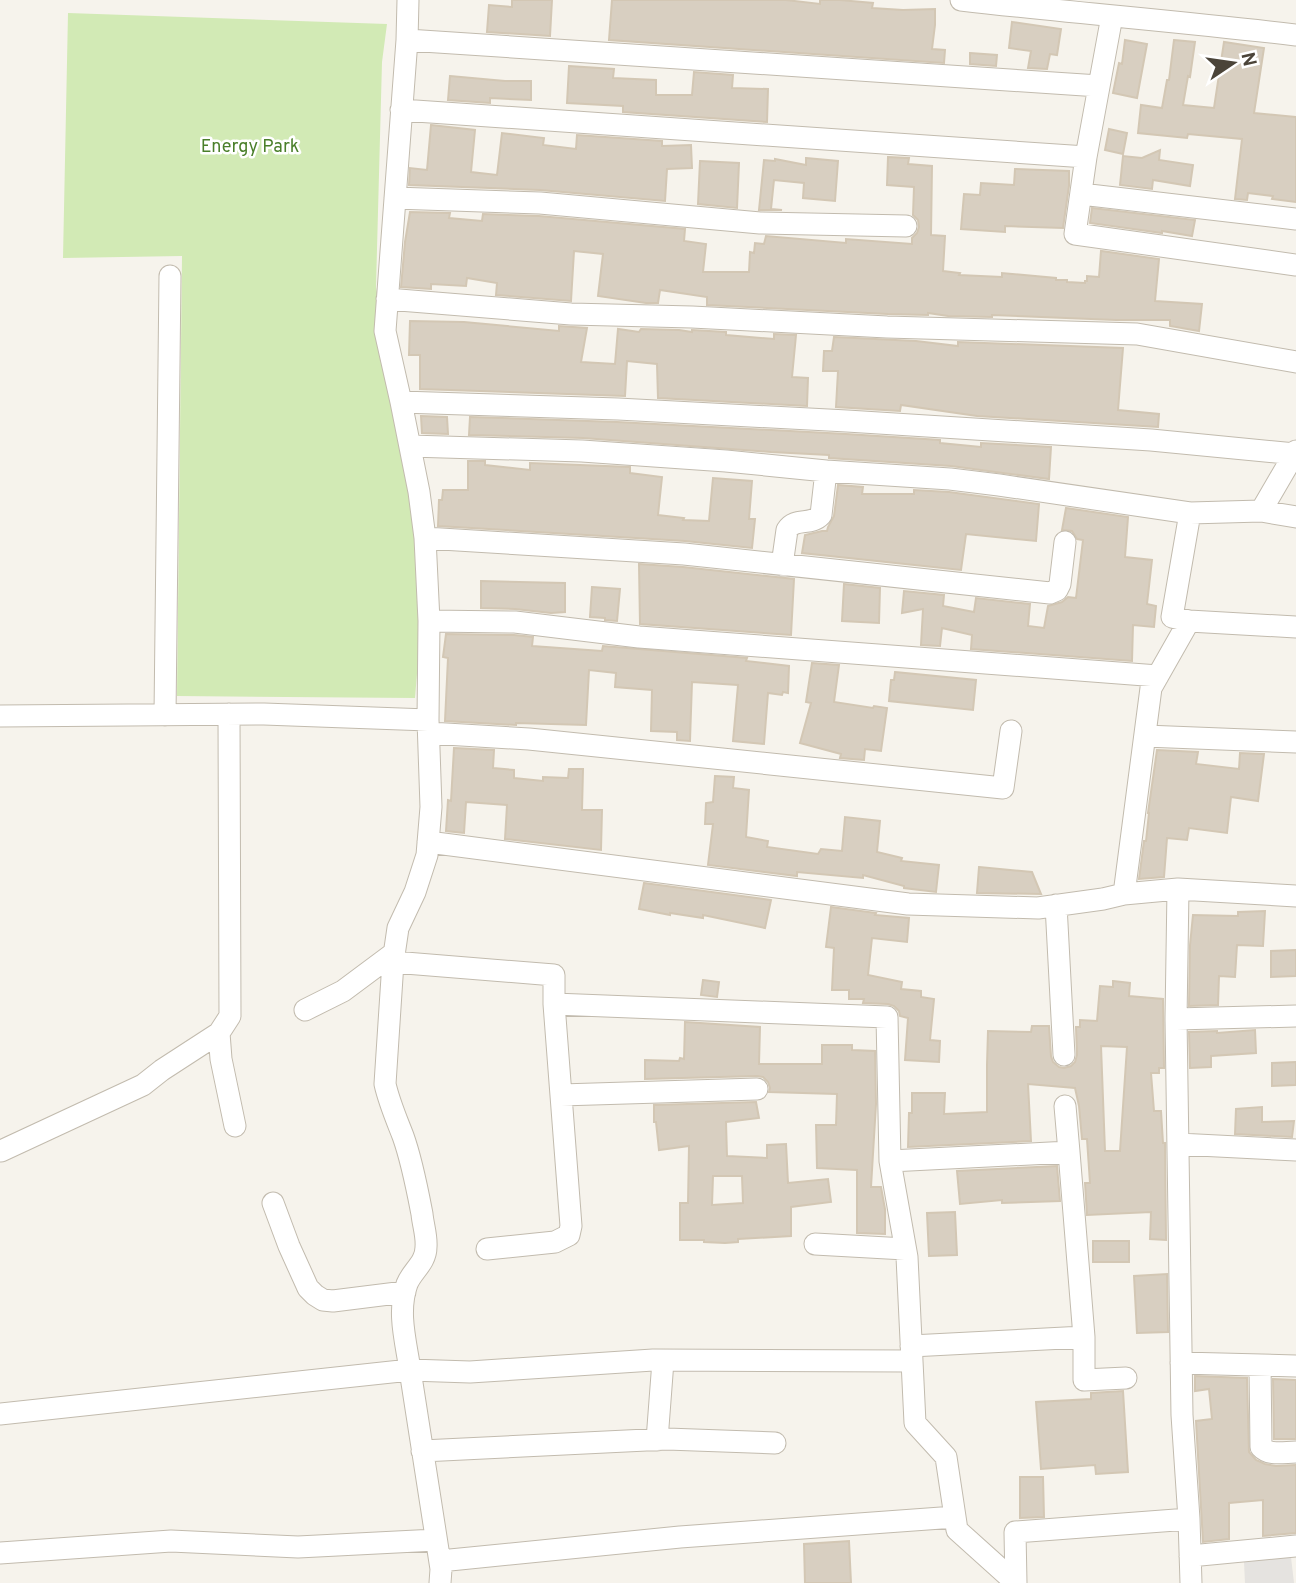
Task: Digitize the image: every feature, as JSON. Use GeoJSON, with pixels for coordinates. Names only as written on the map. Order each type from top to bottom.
{"type":"FeatureCollection","features":[{"type":"Feature","properties":{"kind":"street"},"geometry":{"type":"LineString","coordinates":[[408,0],[385,331],[410,446],[425,538],[429,621],[428,726],[431,807],[427,855],[415,892],[398,928],[393,958],[385,1084],[410,1162],[421,1208],[426,1247],[422,1263],[408,1281],[402,1320],[440,1561],[440,1583]]}},
{"type":"Feature","properties":{"kind":"street"},"geometry":{"type":"LineString","coordinates":[[961,0],[1296,35]]}},
{"type":"Feature","properties":{"kind":"street"},"geometry":{"type":"LineString","coordinates":[[1112,16],[1075,234],[1296,265]]}},
{"type":"Feature","properties":{"kind":"street"},"geometry":{"type":"LineString","coordinates":[[407,40],[1099,86]]}},
{"type":"Feature","properties":{"kind":"street"},"geometry":{"type":"LineString","coordinates":[[401,110],[1086,157]]}},
{"type":"Feature","properties":{"kind":"street"},"geometry":{"type":"LineString","coordinates":[[1081,194],[1296,219]]}},
{"type":"Feature","properties":{"kind":"street"},"geometry":{"type":"LineString","coordinates":[[395,198],[540,204],[760,223],[906,226]]}},
{"type":"Feature","properties":{"kind":"street"},"geometry":{"type":"LineString","coordinates":[[166,715],[170,276]]}},
{"type":"Feature","properties":{"kind":"street"},"geometry":{"type":"LineString","coordinates":[[387,299],[571,314],[1137,334],[1296,362]]}},
{"type":"Feature","properties":{"kind":"street"},"geometry":{"type":"LineString","coordinates":[[401,402],[618,409],[847,421],[1151,440],[1295,453],[1261,511]]}},
{"type":"Feature","properties":{"kind":"street"},"geometry":{"type":"LineString","coordinates":[[410,446],[582,451],[726,461],[950,479],[1190,513],[1261,511],[1296,517]]}},
{"type":"Feature","properties":{"kind":"street"},"geometry":{"type":"LineString","coordinates":[[782,565],[789,526],[796,522],[814,521],[821,515],[826,471]]}},
{"type":"Feature","properties":{"kind":"street"},"geometry":{"type":"LineString","coordinates":[[1190,513],[1172,617],[1189,621],[1296,627]]}},
{"type":"Feature","properties":{"kind":"street"},"geometry":{"type":"LineString","coordinates":[[425,538],[644,551],[1050,593],[1057,590],[1060,584],[1065,542]]}},
{"type":"Feature","properties":{"kind":"street"},"geometry":{"type":"LineString","coordinates":[[429,621],[515,622],[639,637],[1158,676]]}},
{"type":"Feature","properties":{"kind":"street"},"geometry":{"type":"LineString","coordinates":[[1124,894],[1151,688],[1189,621]]}},
{"type":"Feature","properties":{"kind":"street"},"geometry":{"type":"LineString","coordinates":[[0,1149],[143,1085],[219,1033],[230,1016],[229,714]]}},
{"type":"Feature","properties":{"kind":"street"},"geometry":{"type":"LineString","coordinates":[[0,716],[229,714],[428,726],[529,740],[1003,788],[1010,731]]}},
{"type":"Feature","properties":{"kind":"street"},"geometry":{"type":"LineString","coordinates":[[1145,736],[1296,742]]}},
{"type":"Feature","properties":{"kind":"street"},"geometry":{"type":"LineString","coordinates":[[428,842],[908,904],[1038,908],[1124,894],[1178,890],[1296,896]]}},
{"type":"Feature","properties":{"kind":"street"},"geometry":{"type":"LineString","coordinates":[[1178,890],[1176,1020],[1181,1363],[1191,1583]]}},
{"type":"Feature","properties":{"kind":"street"},"geometry":{"type":"LineString","coordinates":[[1056,905],[1064,1055]]}},
{"type":"Feature","properties":{"kind":"street"},"geometry":{"type":"LineString","coordinates":[[305,1010],[343,991],[393,958],[554,975],[569,1235],[555,1242],[487,1249]]}},
{"type":"Feature","properties":{"kind":"street"},"geometry":{"type":"LineString","coordinates":[[554,1004],[887,1017],[890,1161],[905,1249],[915,1423],[946,1457],[957,1530],[1016,1583]]}},
{"type":"Feature","properties":{"kind":"street"},"geometry":{"type":"LineString","coordinates":[[1176,1020],[1296,1016]]}},
{"type":"Feature","properties":{"kind":"street"},"geometry":{"type":"LineString","coordinates":[[219,1033],[221,1059],[235,1126]]}},
{"type":"Feature","properties":{"kind":"street"},"geometry":{"type":"LineString","coordinates":[[561,1095],[757,1089]]}},
{"type":"Feature","properties":{"kind":"street"},"geometry":{"type":"LineString","coordinates":[[1065,1106],[1084,1337],[1084,1380],[1126,1378]]}},
{"type":"Feature","properties":{"kind":"street"},"geometry":{"type":"LineString","coordinates":[[1178,1144],[1296,1150]]}},
{"type":"Feature","properties":{"kind":"street"},"geometry":{"type":"LineString","coordinates":[[890,1161],[1069,1152]]}},
{"type":"Feature","properties":{"kind":"street"},"geometry":{"type":"LineString","coordinates":[[273,1203],[308,1288],[315,1295],[323,1300],[333,1301],[405,1293]]}},
{"type":"Feature","properties":{"kind":"street"},"geometry":{"type":"LineString","coordinates":[[815,1244],[905,1249]]}},
{"type":"Feature","properties":{"kind":"street"},"geometry":{"type":"LineString","coordinates":[[0,1414],[410,1370],[470,1372],[663,1361],[912,1353],[1084,1337]]}},
{"type":"Feature","properties":{"kind":"street"},"geometry":{"type":"LineString","coordinates":[[657,1440],[663,1361]]}},
{"type":"Feature","properties":{"kind":"street"},"geometry":{"type":"LineString","coordinates":[[1181,1363],[1296,1366]]}},
{"type":"Feature","properties":{"kind":"street"},"geometry":{"type":"LineString","coordinates":[[1260,1365],[1261,1447],[1269,1452],[1296,1452]]}},
{"type":"Feature","properties":{"kind":"street"},"geometry":{"type":"LineString","coordinates":[[422,1451],[657,1440],[775,1443]]}},
{"type":"Feature","properties":{"kind":"street"},"geometry":{"type":"LineString","coordinates":[[440,1561],[680,1537],[955,1517]]}},
{"type":"Feature","properties":{"kind":"street"},"geometry":{"type":"LineString","coordinates":[[1016,1583],[1015,1532],[1189,1519]]}},
{"type":"Feature","properties":{"kind":"street"},"geometry":{"type":"LineString","coordinates":[[0,1553],[171,1541],[298,1547],[436,1540]]}},
{"type":"Feature","properties":{"kind":"street"},"geometry":{"type":"LineString","coordinates":[[1190,1556],[1296,1546]]}},
{"type":"Feature","properties":{"kind":"green space","name":"Energy Park"},"geometry":{"type":"Polygon","coordinates":[[[68,13],[387,24],[382,62],[376,287],[416,528],[420,637],[415,698],[177,696],[182,256],[63,258],[68,13]]]}},
{"type":"Feature","properties":{"kind":"shaded area"},"geometry":{"type":"Polygon","coordinates":[[[1291,1557],[1294,1583],[1245,1583],[1244,1562],[1291,1557]]]}},
{"type":"Feature","properties":{"kind":"building"},"geometry":{"type":"Polygon","coordinates":[[[512,0],[552,0],[550,36],[487,32],[489,5],[512,7],[512,0]]]}},
{"type":"Feature","properties":{"kind":"building"},"geometry":{"type":"Polygon","coordinates":[[[612,0],[786,0],[820,4],[820,0],[840,0],[873,3],[872,8],[935,9],[932,49],[945,50],[944,63],[609,40],[612,0]]]}},
{"type":"Feature","properties":{"kind":"building"},"geometry":{"type":"Polygon","coordinates":[[[1012,22],[1061,29],[1057,55],[1050,54],[1047,69],[1028,68],[1031,51],[1009,48],[1012,22]]]}},
{"type":"Feature","properties":{"kind":"building"},"geometry":{"type":"Polygon","coordinates":[[[1125,40],[1147,44],[1137,98],[1113,93],[1119,63],[1122,64],[1125,40]]]}},
{"type":"Feature","properties":{"kind":"building"},"geometry":{"type":"Polygon","coordinates":[[[1174,40],[1195,42],[1183,105],[1214,108],[1224,42],[1264,48],[1254,113],[1296,117],[1296,202],[1248,193],[1247,200],[1235,199],[1242,139],[1188,134],[1187,138],[1138,133],[1141,105],[1162,108],[1174,40]]]}},
{"type":"Feature","properties":{"kind":"building"},"geometry":{"type":"Polygon","coordinates":[[[970,53],[997,55],[996,66],[970,64],[970,53]]]}},
{"type":"Feature","properties":{"kind":"building"},"geometry":{"type":"Polygon","coordinates":[[[569,66],[614,69],[613,78],[656,80],[656,95],[692,95],[694,72],[733,75],[732,88],[768,89],[767,122],[623,112],[623,106],[567,103],[569,66]]]}},
{"type":"Feature","properties":{"kind":"building"},"geometry":{"type":"Polygon","coordinates":[[[450,76],[531,81],[531,100],[490,98],[490,103],[448,100],[450,76]]]}},
{"type":"Feature","properties":{"kind":"building"},"geometry":{"type":"Polygon","coordinates":[[[431,125],[475,130],[471,172],[497,175],[502,133],[544,138],[543,145],[576,149],[577,135],[662,141],[662,146],[691,145],[692,168],[667,169],[665,201],[540,190],[409,185],[410,168],[427,170],[431,125]]]}},
{"type":"Feature","properties":{"kind":"building"},"geometry":{"type":"Polygon","coordinates":[[[1109,129],[1127,133],[1123,154],[1105,150],[1109,129]]]}},
{"type":"Feature","properties":{"kind":"building"},"geometry":{"type":"Polygon","coordinates":[[[1160,150],[1159,160],[1193,165],[1190,186],[1153,180],[1152,189],[1120,185],[1123,156],[1142,158],[1160,150]]]}},
{"type":"Feature","properties":{"kind":"building"},"geometry":{"type":"Polygon","coordinates":[[[888,157],[909,158],[908,164],[932,166],[931,235],[945,236],[943,271],[960,273],[959,275],[1002,277],[1002,273],[1085,283],[1087,276],[1099,277],[1101,251],[1159,259],[1155,301],[1202,304],[1199,331],[1170,326],[1170,320],[948,316],[707,305],[707,297],[660,290],[658,303],[646,303],[598,296],[603,254],[574,251],[571,301],[496,295],[497,283],[467,278],[466,286],[431,284],[431,289],[401,287],[410,212],[450,213],[449,218],[482,221],[483,214],[539,216],[685,229],[684,241],[706,244],[703,272],[749,272],[750,252],[754,253],[755,243],[764,244],[766,236],[846,243],[846,239],[912,244],[912,238],[919,227],[918,220],[913,215],[914,187],[887,185],[888,157]]]}},
{"type":"Feature","properties":{"kind":"building"},"geometry":{"type":"Polygon","coordinates":[[[806,158],[838,161],[835,201],[803,198],[804,183],[774,180],[771,209],[782,210],[759,210],[764,160],[775,159],[806,165],[806,158]]]}},
{"type":"Feature","properties":{"kind":"building"},"geometry":{"type":"Polygon","coordinates":[[[700,161],[739,163],[737,208],[698,204],[700,161]]]}},
{"type":"Feature","properties":{"kind":"building"},"geometry":{"type":"Polygon","coordinates":[[[1015,169],[1069,171],[1063,228],[1005,226],[1005,232],[961,229],[964,194],[980,195],[981,183],[1014,185],[1015,169]]]}},
{"type":"Feature","properties":{"kind":"building"},"geometry":{"type":"Polygon","coordinates":[[[1092,208],[1195,220],[1192,236],[1090,223],[1092,208]]]}},
{"type":"Feature","properties":{"kind":"building"},"geometry":{"type":"Polygon","coordinates":[[[410,321],[464,322],[559,331],[559,326],[587,328],[581,362],[615,364],[618,329],[639,332],[641,329],[726,332],[726,335],[774,339],[774,334],[796,335],[792,377],[808,378],[807,406],[658,398],[657,364],[627,361],[625,396],[420,389],[420,355],[409,355],[410,321]]]}},
{"type":"Feature","properties":{"kind":"building"},"geometry":{"type":"Polygon","coordinates":[[[834,337],[958,346],[958,342],[1123,348],[1118,410],[1159,414],[1158,427],[977,416],[901,405],[900,411],[836,407],[838,371],[823,371],[824,351],[832,351],[834,337]]]}},
{"type":"Feature","properties":{"kind":"building"},"geometry":{"type":"Polygon","coordinates":[[[421,416],[447,417],[448,434],[422,433],[421,416]]]}},
{"type":"Feature","properties":{"kind":"building"},"geometry":{"type":"Polygon","coordinates":[[[470,417],[846,434],[940,440],[940,443],[981,447],[981,443],[1051,447],[1049,479],[951,466],[829,458],[829,455],[583,438],[469,435],[470,417]]]}},
{"type":"Feature","properties":{"kind":"building"},"geometry":{"type":"Polygon","coordinates":[[[468,461],[485,461],[485,465],[530,470],[530,463],[630,467],[630,473],[662,477],[658,515],[684,518],[683,520],[709,521],[713,478],[752,481],[749,519],[755,519],[752,548],[685,541],[438,526],[439,500],[442,500],[443,490],[468,490],[468,461]]]}},
{"type":"Feature","properties":{"kind":"building"},"geometry":{"type":"Polygon","coordinates":[[[838,485],[863,487],[862,494],[914,494],[914,490],[1039,504],[1036,541],[966,534],[961,570],[802,553],[805,535],[827,531],[834,516],[838,485]]]}},
{"type":"Feature","properties":{"kind":"building"},"geometry":{"type":"Polygon","coordinates":[[[1066,508],[1128,517],[1125,557],[1152,560],[1147,604],[1156,606],[1154,627],[1133,625],[1132,661],[971,649],[972,635],[942,628],[940,646],[921,645],[923,609],[902,613],[904,591],[944,595],[943,606],[974,612],[976,598],[1030,604],[1028,626],[1044,628],[1048,606],[1068,597],[1076,598],[1083,540],[1077,539],[1072,531],[1062,530],[1066,508]]]}},
{"type":"Feature","properties":{"kind":"building"},"geometry":{"type":"Polygon","coordinates":[[[639,564],[794,579],[791,635],[640,624],[639,564]]]}},
{"type":"Feature","properties":{"kind":"building"},"geometry":{"type":"Polygon","coordinates":[[[481,581],[565,583],[565,612],[481,608],[481,581]]]}},
{"type":"Feature","properties":{"kind":"building"},"geometry":{"type":"Polygon","coordinates":[[[844,584],[880,588],[879,623],[842,621],[844,584]]]}},
{"type":"Feature","properties":{"kind":"building"},"geometry":{"type":"Polygon","coordinates":[[[592,587],[620,589],[617,621],[590,617],[592,587]]]}},
{"type":"Feature","properties":{"kind":"building"},"geometry":{"type":"Polygon","coordinates":[[[446,634],[533,637],[532,646],[602,651],[603,646],[747,658],[746,661],[789,666],[788,693],[768,693],[764,744],[733,741],[738,685],[692,682],[690,741],[677,740],[677,732],[651,731],[652,690],[615,687],[616,673],[589,670],[586,725],[445,721],[448,658],[443,657],[446,634]]]}},
{"type":"Feature","properties":{"kind":"building"},"geometry":{"type":"Polygon","coordinates":[[[812,663],[839,665],[834,702],[887,708],[881,751],[865,749],[864,760],[840,758],[841,754],[800,743],[811,703],[806,702],[812,663]]]}},
{"type":"Feature","properties":{"kind":"building"},"geometry":{"type":"Polygon","coordinates":[[[895,672],[976,680],[973,710],[889,701],[891,680],[894,680],[895,672]]]}},
{"type":"Feature","properties":{"kind":"building"},"geometry":{"type":"Polygon","coordinates":[[[454,748],[494,750],[493,768],[514,770],[514,778],[543,781],[543,777],[568,778],[569,769],[583,769],[582,810],[602,810],[601,850],[505,839],[507,805],[466,802],[464,833],[446,831],[454,748]]]}},
{"type":"Feature","properties":{"kind":"building"},"geometry":{"type":"Polygon","coordinates":[[[1157,750],[1198,752],[1196,764],[1239,769],[1240,753],[1264,754],[1258,801],[1231,797],[1227,833],[1189,828],[1187,840],[1167,838],[1164,877],[1139,879],[1146,841],[1157,750]]]}},
{"type":"Feature","properties":{"kind":"building"},"geometry":{"type":"Polygon","coordinates":[[[715,776],[734,777],[733,788],[749,790],[746,837],[768,841],[767,847],[818,854],[821,849],[842,851],[845,817],[880,821],[877,852],[902,858],[901,861],[939,865],[936,892],[904,888],[863,875],[863,878],[797,872],[797,876],[708,865],[713,824],[705,824],[706,803],[713,802],[715,776]]]}},
{"type":"Feature","properties":{"kind":"building"},"geometry":{"type":"Polygon","coordinates":[[[979,867],[1032,872],[1041,894],[977,893],[979,867]]]}},
{"type":"Feature","properties":{"kind":"building"},"geometry":{"type":"Polygon","coordinates":[[[644,883],[771,900],[765,928],[703,915],[703,918],[670,915],[639,909],[644,883]]]}},
{"type":"Feature","properties":{"kind":"building"},"geometry":{"type":"Polygon","coordinates":[[[831,907],[909,918],[907,942],[872,938],[868,975],[902,982],[901,989],[921,991],[921,997],[934,999],[930,1040],[940,1041],[939,1062],[905,1060],[908,1018],[900,1016],[894,1006],[863,1003],[864,999],[849,999],[849,990],[832,990],[834,948],[826,947],[831,907]]]}},
{"type":"Feature","properties":{"kind":"building"},"geometry":{"type":"Polygon","coordinates":[[[1265,911],[1263,946],[1237,945],[1235,977],[1219,976],[1218,1005],[1189,1006],[1193,915],[1238,916],[1238,912],[1265,911]]]}},
{"type":"Feature","properties":{"kind":"building"},"geometry":{"type":"Polygon","coordinates":[[[1296,950],[1296,976],[1271,977],[1271,951],[1296,950]]]}},
{"type":"Feature","properties":{"kind":"building"},"geometry":{"type":"Polygon","coordinates":[[[703,980],[719,982],[717,997],[701,995],[703,980]]]}},
{"type":"Feature","properties":{"kind":"building"},"geometry":{"type":"Polygon","coordinates":[[[1113,981],[1130,983],[1129,996],[1163,999],[1164,1068],[1159,1068],[1159,1073],[1151,1073],[1154,1111],[1161,1111],[1165,1143],[1166,1240],[1150,1239],[1151,1212],[1087,1215],[1085,1183],[1090,1183],[1087,1139],[1082,1139],[1075,1088],[1028,1084],[1031,1141],[908,1147],[912,1093],[945,1093],[944,1114],[987,1112],[988,1031],[1031,1032],[1032,1026],[1049,1026],[1053,1062],[1059,1067],[1071,1066],[1077,1055],[1076,1027],[1080,1027],[1080,1020],[1097,1021],[1100,986],[1113,987],[1113,981]],[[1101,1046],[1105,1151],[1120,1151],[1127,1047],[1101,1046]]]}},
{"type":"Feature","properties":{"kind":"building"},"geometry":{"type":"Polygon","coordinates":[[[685,1022],[760,1027],[759,1064],[822,1064],[822,1045],[852,1045],[852,1050],[875,1051],[876,1104],[871,1187],[881,1187],[885,1209],[885,1234],[857,1233],[857,1170],[817,1168],[816,1125],[836,1125],[837,1094],[769,1092],[768,1082],[757,1076],[645,1079],[645,1060],[684,1059],[685,1022]]]}},
{"type":"Feature","properties":{"kind":"building"},"geometry":{"type":"Polygon","coordinates":[[[1255,1030],[1256,1053],[1211,1056],[1211,1067],[1190,1068],[1189,1032],[1255,1030]]]}},
{"type":"Feature","properties":{"kind":"building"},"geometry":{"type":"Polygon","coordinates":[[[1296,1062],[1296,1085],[1272,1086],[1272,1063],[1296,1062]]]}},
{"type":"Feature","properties":{"kind":"building"},"geometry":{"type":"Polygon","coordinates":[[[756,1102],[759,1118],[726,1122],[727,1156],[767,1158],[767,1145],[786,1144],[788,1183],[828,1179],[831,1202],[791,1207],[791,1236],[738,1239],[738,1242],[725,1243],[680,1240],[680,1203],[688,1203],[689,1146],[659,1150],[654,1105],[756,1102]],[[713,1176],[712,1205],[743,1203],[742,1176],[713,1176]]]}},
{"type":"Feature","properties":{"kind":"building"},"geometry":{"type":"Polygon","coordinates":[[[1262,1107],[1262,1122],[1294,1121],[1292,1137],[1235,1134],[1236,1109],[1262,1107]]]}},
{"type":"Feature","properties":{"kind":"building"},"geometry":{"type":"Polygon","coordinates":[[[1057,1166],[1060,1201],[1002,1203],[1002,1200],[960,1204],[957,1171],[1057,1166]]]}},
{"type":"Feature","properties":{"kind":"building"},"geometry":{"type":"Polygon","coordinates":[[[955,1212],[957,1255],[929,1256],[927,1213],[955,1212]]]}},
{"type":"Feature","properties":{"kind":"building"},"geometry":{"type":"Polygon","coordinates":[[[1093,1241],[1129,1241],[1129,1262],[1093,1262],[1093,1241]]]}},
{"type":"Feature","properties":{"kind":"building"},"geometry":{"type":"Polygon","coordinates":[[[1167,1274],[1168,1332],[1137,1333],[1134,1276],[1167,1274]]]}},
{"type":"Feature","properties":{"kind":"building"},"geometry":{"type":"Polygon","coordinates":[[[1195,1376],[1247,1378],[1249,1452],[1256,1460],[1265,1464],[1296,1465],[1296,1533],[1263,1536],[1263,1500],[1229,1503],[1229,1539],[1203,1542],[1196,1421],[1212,1419],[1209,1389],[1195,1391],[1195,1376]]]}},
{"type":"Feature","properties":{"kind":"building"},"geometry":{"type":"Polygon","coordinates":[[[1273,1379],[1296,1380],[1296,1439],[1274,1439],[1273,1379]]]}},
{"type":"Feature","properties":{"kind":"building"},"geometry":{"type":"Polygon","coordinates":[[[1123,1391],[1128,1472],[1096,1474],[1095,1465],[1041,1469],[1036,1402],[1091,1399],[1091,1393],[1123,1391]]]}},
{"type":"Feature","properties":{"kind":"building"},"geometry":{"type":"Polygon","coordinates":[[[1020,1477],[1043,1477],[1044,1517],[1020,1518],[1020,1477]]]}},
{"type":"Feature","properties":{"kind":"building"},"geometry":{"type":"Polygon","coordinates":[[[849,1541],[851,1583],[805,1583],[804,1544],[849,1541]]]}}]}
